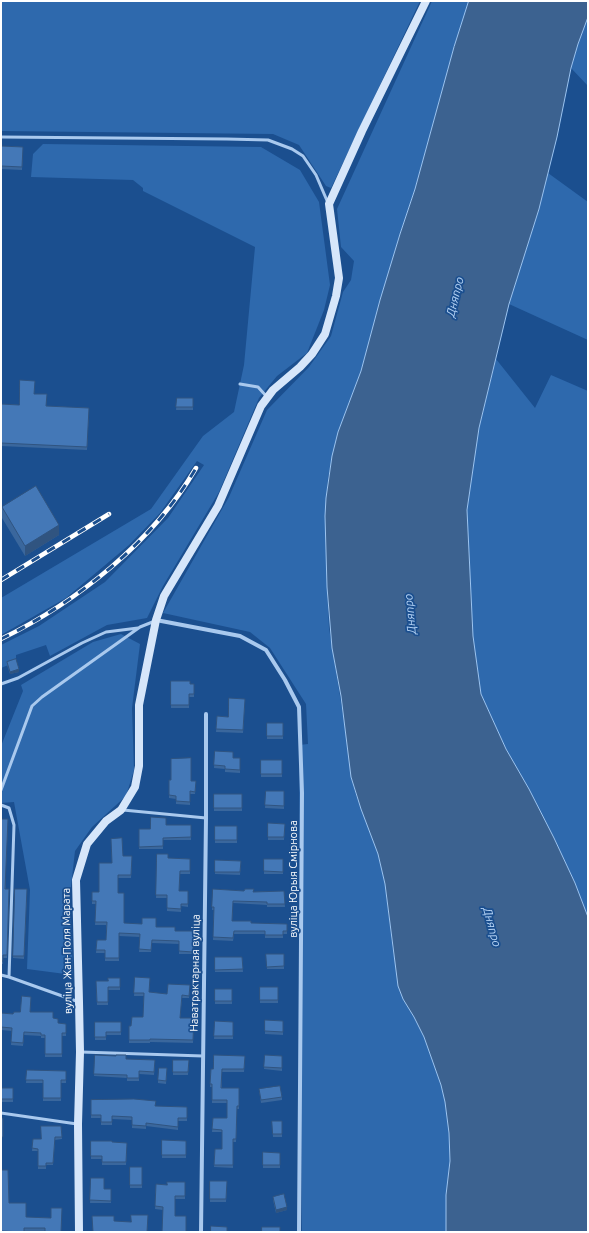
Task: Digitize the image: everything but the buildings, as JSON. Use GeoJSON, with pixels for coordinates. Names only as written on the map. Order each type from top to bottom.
{"type":"FeatureCollection","features":[{"type":"Feature","properties":{"kind":"street"},"geometry":{"type":"LineString","coordinates":[[329,204],[362,131],[426,1]]}},
{"type":"Feature","properties":{"kind":"street","name":"вуліца Жан-Поля Марата"},"geometry":{"type":"LineString","coordinates":[[79,1232],[78,1124],[80,1052],[76,880],[87,844],[106,821],[121,810],[135,788],[139,766],[138,705],[156,620],[164,596],[218,506],[261,406],[273,390],[300,367],[312,354],[325,334],[336,296],[339,278],[329,204]]}},
{"type":"Feature","properties":{"kind":"street","name":"вуліца Юрыя Смірнова"},"geometry":{"type":"LineString","coordinates":[[156,620],[240,636],[266,650],[285,680],[299,707],[302,793],[299,1232]]}},
{"type":"Feature","properties":{"kind":"street","name":"Наватрактарная вуліца"},"geometry":{"type":"LineString","coordinates":[[201,1232],[206,714]]}},
{"type":"Feature","properties":{"kind":"lane"},"geometry":{"type":"LineString","coordinates":[[1,137],[268,140],[292,149],[303,156],[316,175],[329,204]]}},
{"type":"Feature","properties":{"kind":"lane"},"geometry":{"type":"LineString","coordinates":[[240,384],[258,387],[267,397]]}},
{"type":"Feature","properties":{"kind":"lane"},"geometry":{"type":"LineString","coordinates":[[1,790],[32,706],[42,697],[140,627],[156,620]]}},
{"type":"Feature","properties":{"kind":"lane"},"geometry":{"type":"LineString","coordinates":[[1,684],[18,678],[82,642],[106,632],[140,627]]}},
{"type":"Feature","properties":{"kind":"lane"},"geometry":{"type":"LineString","coordinates":[[1,806],[9,808],[14,825],[9,977]]}},
{"type":"Feature","properties":{"kind":"lane"},"geometry":{"type":"LineString","coordinates":[[121,810],[206,818]]}},
{"type":"Feature","properties":{"kind":"lane"},"geometry":{"type":"LineString","coordinates":[[1,975],[79,1002]]}},
{"type":"Feature","properties":{"kind":"lane"},"geometry":{"type":"LineString","coordinates":[[80,1052],[203,1056]]}},
{"type":"Feature","properties":{"kind":"lane"},"geometry":{"type":"LineString","coordinates":[[1,1113],[78,1124]]}},
{"type":"Feature","properties":{"kind":"shaded area"},"geometry":{"type":"Polygon","coordinates":[[[1,1],[420,1],[331,188],[326,186],[299,145],[273,134],[1,131],[1,1]]]}},
{"type":"Feature","properties":{"kind":"shaded area"},"geometry":{"type":"Polygon","coordinates":[[[432,1],[469,1],[454,47],[415,189],[380,300],[361,371],[338,432],[328,478],[325,516],[329,628],[345,727],[351,777],[356,795],[378,854],[385,884],[393,951],[403,999],[424,1037],[441,1085],[445,1102],[449,1133],[450,1161],[446,1195],[446,1232],[302,1232],[299,745],[308,744],[306,704],[270,648],[250,632],[163,613],[229,497],[267,410],[309,367],[331,336],[343,292],[351,280],[354,261],[341,247],[337,209],[432,1]]]}},
{"type":"Feature","properties":{"kind":"shaded area"},"geometry":{"type":"Polygon","coordinates":[[[588,17],[588,86],[571,68],[588,17]]]}},
{"type":"Feature","properties":{"kind":"shaded area"},"geometry":{"type":"Polygon","coordinates":[[[43,144],[261,147],[300,170],[319,202],[330,285],[324,310],[307,353],[277,376],[259,398],[219,492],[163,586],[147,618],[107,625],[50,656],[46,645],[16,655],[16,662],[1,668],[1,645],[39,626],[105,582],[168,518],[204,465],[197,461],[160,513],[129,545],[66,598],[1,635],[1,598],[151,509],[203,436],[234,412],[244,365],[255,247],[143,191],[143,188],[133,180],[31,177],[33,154],[43,144]]]}},
{"type":"Feature","properties":{"kind":"shaded area"},"geometry":{"type":"Polygon","coordinates":[[[548,173],[588,202],[588,340],[509,304],[539,209],[548,173]]]}},
{"type":"Feature","properties":{"kind":"shaded area"},"geometry":{"type":"Polygon","coordinates":[[[496,359],[535,408],[551,375],[588,391],[588,917],[575,883],[554,838],[529,789],[506,749],[481,694],[473,636],[467,510],[479,428],[496,359]]]}},
{"type":"Feature","properties":{"kind":"shaded area"},"geometry":{"type":"Polygon","coordinates":[[[121,634],[140,644],[132,708],[134,770],[126,796],[92,827],[75,851],[70,895],[73,975],[27,969],[30,890],[14,802],[1,803],[1,746],[23,691],[21,685],[93,642],[121,634]]]}},
{"type":"Feature","properties":{"kind":"water","name":"Дняпро"},"geometry":{"type":"Polygon","coordinates":[[[469,1],[588,1],[588,17],[571,68],[557,137],[539,209],[509,304],[479,428],[467,510],[473,636],[481,694],[506,749],[529,789],[554,838],[575,883],[588,917],[588,1232],[446,1232],[446,1195],[450,1161],[449,1133],[445,1102],[441,1085],[424,1037],[403,999],[398,986],[385,884],[378,854],[351,777],[341,696],[332,648],[327,587],[325,516],[332,456],[338,432],[361,371],[380,300],[415,189],[454,47],[469,1]]]}},
{"type":"Feature","properties":{"kind":"railway"},"geometry":{"type":"LineString","coordinates":[[1,639],[57,607],[85,588],[111,567],[158,521],[196,468]]}},
{"type":"Feature","properties":{"kind":"railway"},"geometry":{"type":"LineString","coordinates":[[1,580],[109,514]]}}]}
